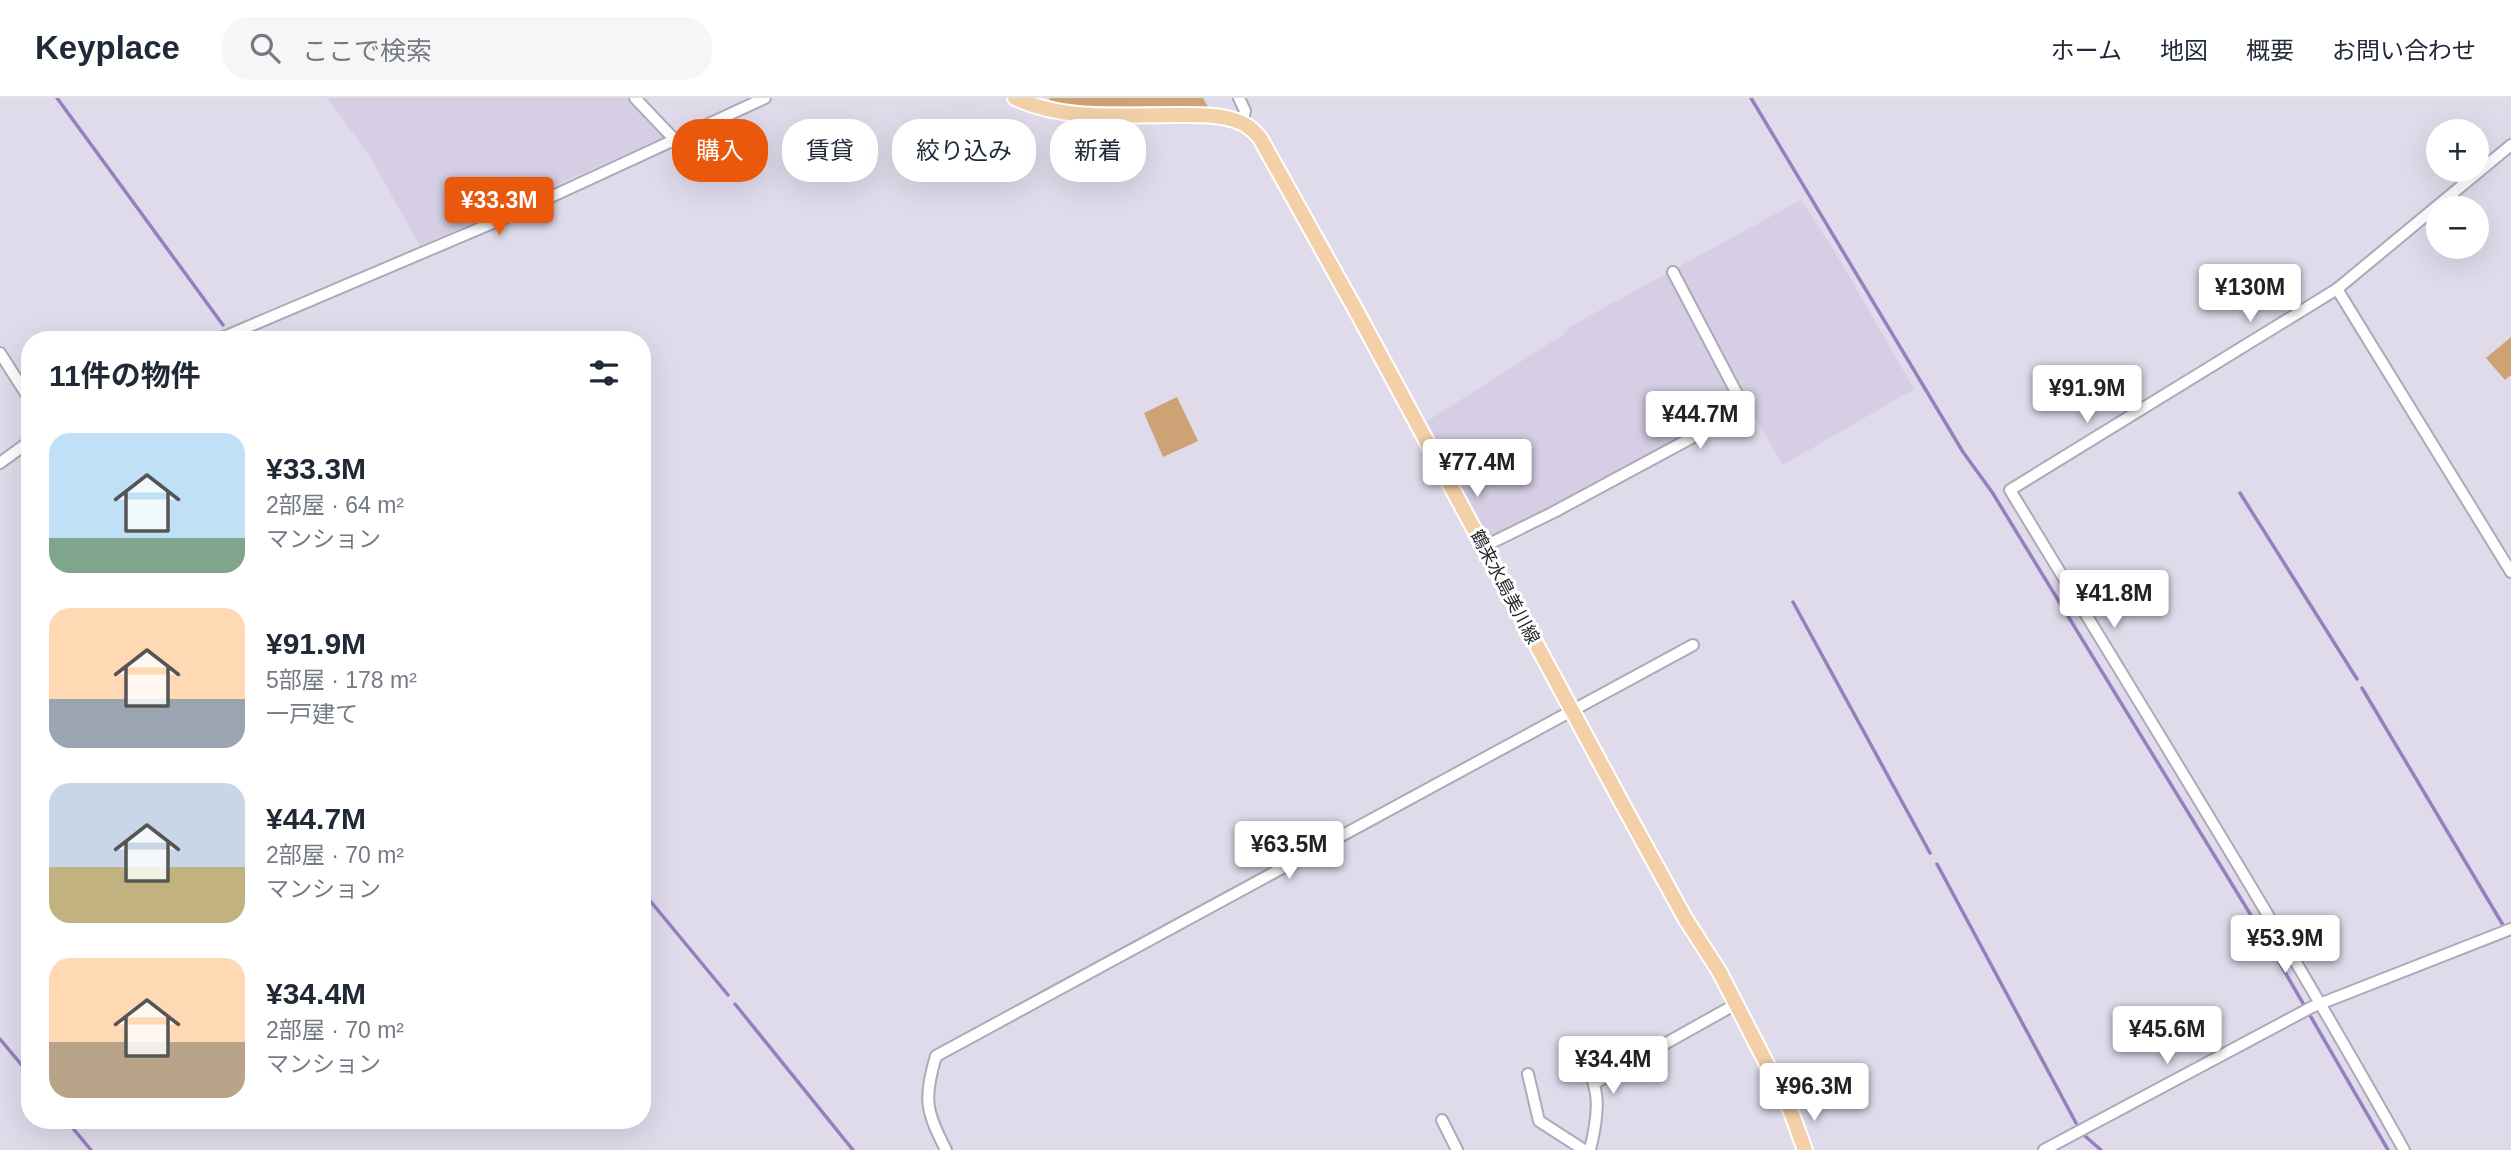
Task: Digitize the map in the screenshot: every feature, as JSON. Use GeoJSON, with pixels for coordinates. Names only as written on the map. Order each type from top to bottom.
{"type":"FeatureCollection","features":[{"type":"Feature","properties":{"kind":"main road"},"geometry":{"type":"LineString","coordinates":[[1015,98],[1051,110],[1098,114],[1191,115],[1231,119],[1242,123]]}},
{"type":"Feature","properties":{"kind":"main road","name":"鶴来水島美川線"},"geometry":{"type":"LineString","coordinates":[[1242,123],[1253,129],[1273,160],[1685,918],[1719,971],[1790,1109],[1805,1150]]}},
{"type":"Feature","properties":{"kind":"street"},"geometry":{"type":"LineString","coordinates":[[635,98],[672,137]]}},
{"type":"Feature","properties":{"kind":"street"},"geometry":{"type":"LineString","coordinates":[[720,119],[765,98]]}},
{"type":"Feature","properties":{"kind":"street"},"geometry":{"type":"LineString","coordinates":[[1238,98],[1245,111],[1242,123]]}},
{"type":"Feature","properties":{"kind":"street"},"geometry":{"type":"LineString","coordinates":[[238,331],[516,213],[672,141]]}},
{"type":"Feature","properties":{"kind":"street"},"geometry":{"type":"LineString","coordinates":[[2404,1150],[2313,1007],[2010,490],[2337,289],[2511,145]]}},
{"type":"Feature","properties":{"kind":"street"},"geometry":{"type":"LineString","coordinates":[[1483,547],[1745,409],[1673,272]]}},
{"type":"Feature","properties":{"kind":"street"},"geometry":{"type":"LineString","coordinates":[[2337,289],[2511,572]]}},
{"type":"Feature","properties":{"kind":"street"},"geometry":{"type":"LineString","coordinates":[[0,352],[21,386]]}},
{"type":"Feature","properties":{"kind":"street"},"geometry":{"type":"LineString","coordinates":[[0,463],[21,447]]}},
{"type":"Feature","properties":{"kind":"street"},"geometry":{"type":"LineString","coordinates":[[946,1150],[930,1119],[927,1085],[936,1056],[1693,645]]}},
{"type":"Feature","properties":{"kind":"street"},"geometry":{"type":"LineString","coordinates":[[2044,1150],[2313,1007],[2511,929]]}},
{"type":"Feature","properties":{"kind":"street"},"geometry":{"type":"LineString","coordinates":[[1595,1083],[1736,1004]]}},
{"type":"Feature","properties":{"kind":"street"},"geometry":{"type":"LineString","coordinates":[[1578,1047],[1595,1083],[1598,1100],[1590,1150]]}},
{"type":"Feature","properties":{"kind":"street"},"geometry":{"type":"LineString","coordinates":[[1528,1074],[1539,1121],[1584,1150]]}},
{"type":"Feature","properties":{"kind":"street"},"geometry":{"type":"LineString","coordinates":[[1442,1120],[1457,1150]]}},
{"type":"Feature","properties":{"kind":"shaded area"},"geometry":{"type":"Polygon","coordinates":[[[327,98],[628,98],[666,136],[420,246],[368,153],[327,98]]]}},
{"type":"Feature","properties":{"kind":"shaded area"},"geometry":{"type":"Polygon","coordinates":[[[1049,98],[1203,98],[1208,107],[1068,106],[1051,103],[1049,98]]]}},
{"type":"Feature","properties":{"kind":"shaded area"},"geometry":{"type":"Polygon","coordinates":[[[1801,200],[1838,257],[1914,389],[1783,465],[1749,407],[1487,542],[1426,422],[1564,334],[1569,327],[1801,200]]]}},
{"type":"Feature","properties":{"kind":"shaded area"},"geometry":{"type":"Polygon","coordinates":[[[2511,337],[2511,375],[2505,380],[2486,358],[2511,337]]]}},
{"type":"Feature","properties":{"kind":"shaded area"},"geometry":{"type":"Polygon","coordinates":[[[1177,397],[1198,441],[1163,457],[1144,413],[1177,397]]]}},
{"type":"Feature","properties":{"kind":"waterway"},"geometry":{"type":"LineString","coordinates":[[57,98],[223,325]]}},
{"type":"Feature","properties":{"kind":"waterway"},"geometry":{"type":"LineString","coordinates":[[1751,98],[1963,452],[1992,492],[2271,948],[2388,1150]]}},
{"type":"Feature","properties":{"kind":"waterway"},"geometry":{"type":"LineString","coordinates":[[2240,493],[2357,679]]}},
{"type":"Feature","properties":{"kind":"waterway"},"geometry":{"type":"LineString","coordinates":[[1793,602],[1930,853]]}},
{"type":"Feature","properties":{"kind":"waterway"},"geometry":{"type":"LineString","coordinates":[[2362,688],[2503,925]]}},
{"type":"Feature","properties":{"kind":"waterway"},"geometry":{"type":"LineString","coordinates":[[1937,864],[2076,1123]]}},
{"type":"Feature","properties":{"kind":"waterway"},"geometry":{"type":"LineString","coordinates":[[651,902],[728,995]]}},
{"type":"Feature","properties":{"kind":"waterway"},"geometry":{"type":"LineString","coordinates":[[735,1004],[853,1150]]}},
{"type":"Feature","properties":{"kind":"waterway"},"geometry":{"type":"LineString","coordinates":[[0,1039],[21,1064]]}},
{"type":"Feature","properties":{"kind":"waterway"},"geometry":{"type":"LineString","coordinates":[[74,1129],[91,1150]]}},
{"type":"Feature","properties":{"kind":"waterway"},"geometry":{"type":"LineString","coordinates":[[2085,1136],[2101,1150]]}}]}
